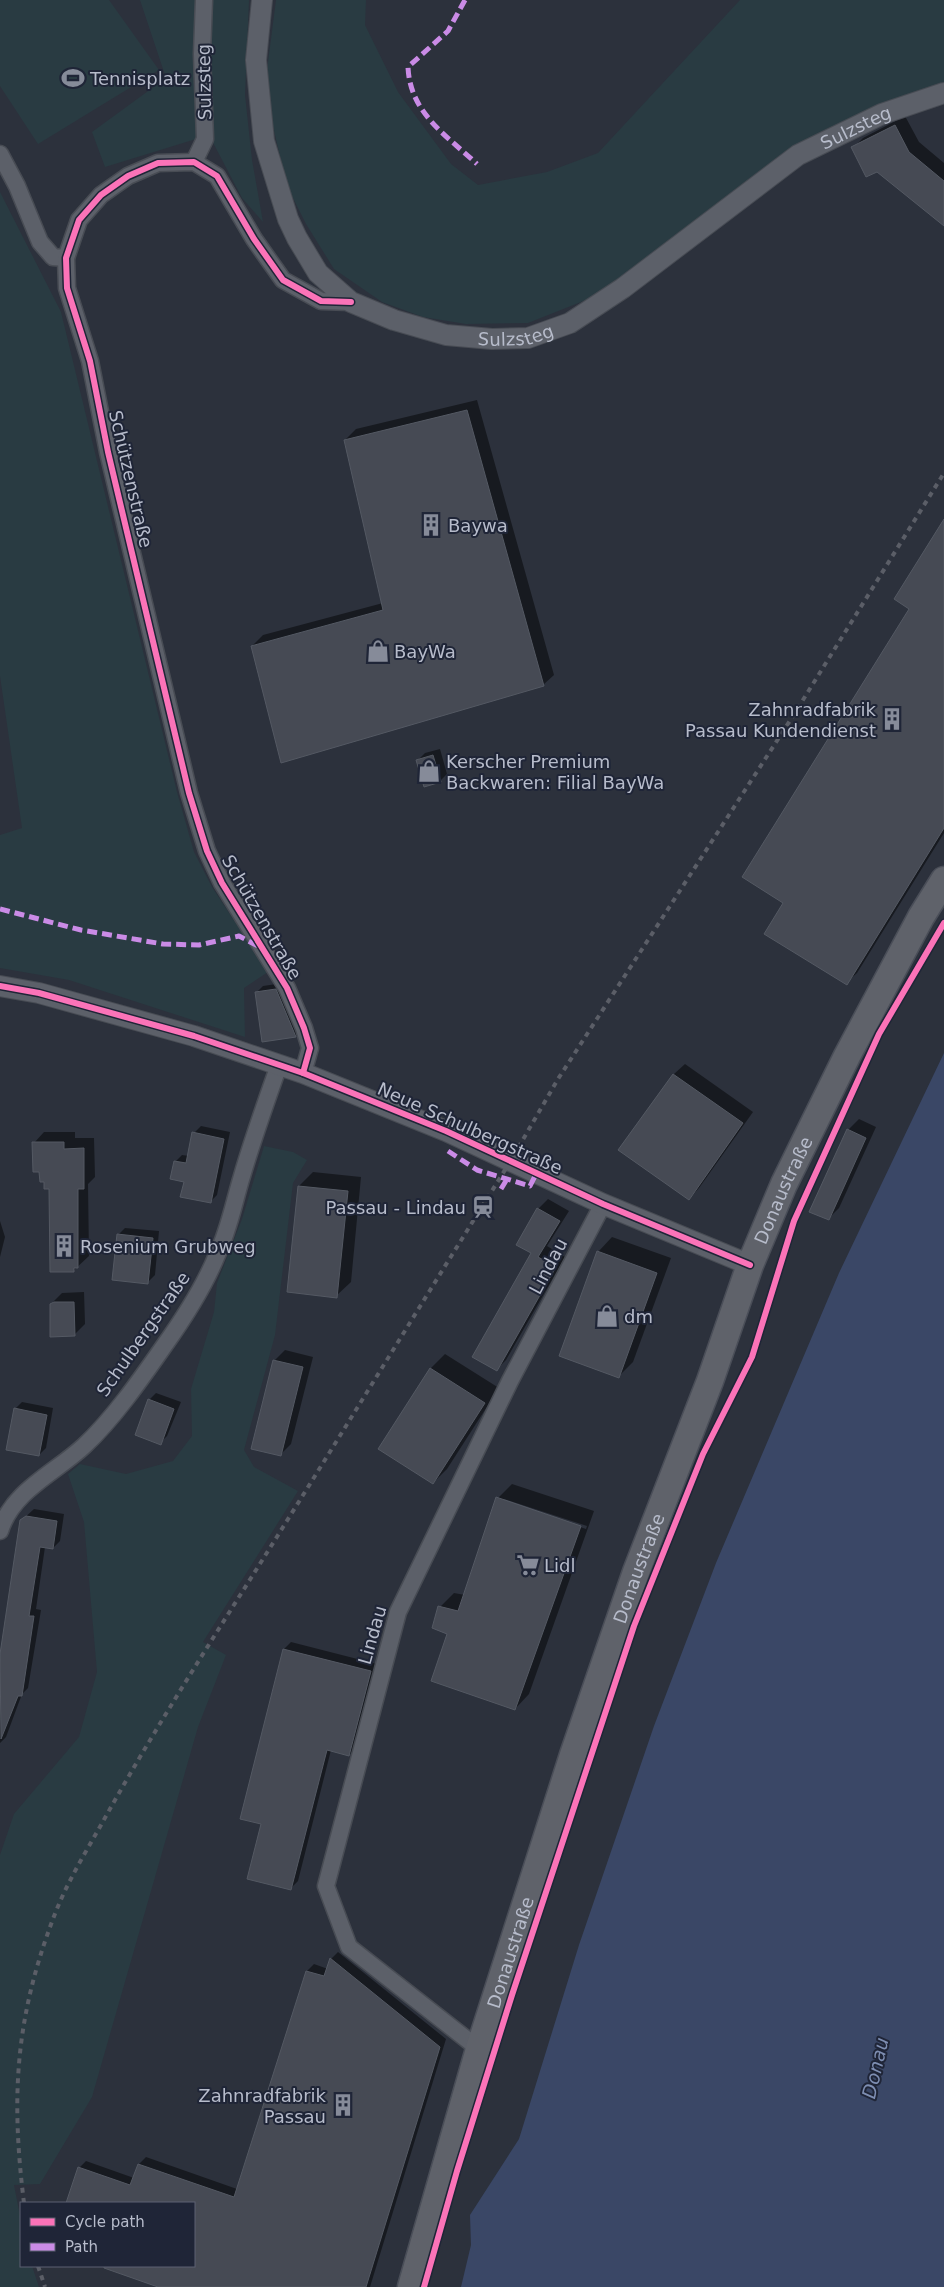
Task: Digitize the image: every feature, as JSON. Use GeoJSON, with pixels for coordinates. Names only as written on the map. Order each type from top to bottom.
{"type":"FeatureCollection","features":[{"type":"Feature","properties":{"kind":"main road","name":"Donaustraße"},"geometry":{"type":"LineString","coordinates":[[411,2287],[479,2049],[573,1756],[636,1572],[706,1390],[750,1265],[784,1184],[848,1056],[921,917],[944,880]]}},
{"type":"Feature","properties":{"kind":"street","name":"Sulzsteg"},"geometry":{"type":"LineString","coordinates":[[194,162],[205,139],[202,54],[204,0]]}},
{"type":"Feature","properties":{"kind":"street","name":"Sulzsteg"},"geometry":{"type":"LineString","coordinates":[[262,0],[256,60],[264,141],[288,219],[313,265],[318,273],[351,302],[394,320],[446,335],[492,340],[528,338],[570,323],[623,288],[798,155],[882,114],[944,93]]}},
{"type":"Feature","properties":{"kind":"street"},"geometry":{"type":"LineString","coordinates":[[0,154],[17,186],[40,242],[53,256],[66,258]]}},
{"type":"Feature","properties":{"kind":"street","name":"Schützenstraße"},"geometry":{"type":"LineString","coordinates":[[194,162],[158,163],[128,176],[101,195],[79,220],[66,258],[67,288],[90,361],[108,452],[189,793],[207,851],[222,883],[286,988],[304,1028],[310,1048],[303,1073]]}},
{"type":"Feature","properties":{"kind":"street"},"geometry":{"type":"LineString","coordinates":[[194,162],[216,176],[254,239],[283,280],[321,302],[351,302]]}},
{"type":"Feature","properties":{"kind":"street","name":"Neue Schulbergstraße"},"geometry":{"type":"LineString","coordinates":[[0,986],[39,993],[194,1036],[303,1073],[438,1127],[603,1204],[750,1265]]}},
{"type":"Feature","properties":{"kind":"street","name":"Schulbergstraße"},"geometry":{"type":"LineString","coordinates":[[0,1531],[12,1507],[24,1493],[84,1446],[111,1416],[164,1347],[196,1295],[218,1254],[257,1126],[279,1065]]}},
{"type":"Feature","properties":{"kind":"street","name":"Lindau"},"geometry":{"type":"LineString","coordinates":[[479,2049],[348,1948],[326,1886],[398,1612],[510,1381],[603,1204]]}},
{"type":"Feature","properties":{"kind":"shaded area","name":"Tennisplatz"},"geometry":{"type":"Polygon","coordinates":[[[0,0],[109,0],[159,70],[38,144],[0,86],[0,0]]]}},
{"type":"Feature","properties":{"kind":"shaded area"},"geometry":{"type":"Polygon","coordinates":[[[140,0],[249,0],[245,95],[252,160],[263,222],[242,198],[209,135],[105,167],[92,132],[166,78],[140,0]]]}},
{"type":"Feature","properties":{"kind":"shaded area"},"geometry":{"type":"Polygon","coordinates":[[[276,0],[366,0],[365,25],[398,92],[451,164],[478,185],[547,172],[598,153],[740,0],[944,0],[944,86],[881,104],[601,294],[528,323],[466,324],[423,317],[382,302],[334,269],[306,224],[287,186],[272,122],[267,70],[276,0]]]}},
{"type":"Feature","properties":{"kind":"shaded area"},"geometry":{"type":"Polygon","coordinates":[[[0,192],[61,312],[177,792],[194,852],[212,887],[268,972],[244,988],[245,1037],[69,980],[0,968],[0,835],[22,828],[0,676],[0,192]]]}},
{"type":"Feature","properties":{"kind":"shaded area"},"geometry":{"type":"Polygon","coordinates":[[[264,1146],[293,1152],[307,1160],[293,1183],[275,1335],[244,1450],[254,1467],[298,1491],[203,1642],[226,1655],[198,1727],[92,2097],[40,2184],[14,2185],[20,2216],[20,2267],[32,2267],[39,2287],[0,2287],[0,1855],[14,1814],[79,1737],[97,1672],[84,1522],[68,1474],[80,1464],[126,1474],[173,1461],[192,1436],[191,1389],[214,1312],[217,1283],[242,1219],[264,1146]]]}},
{"type":"Feature","properties":{"kind":"water","name":"Donau"},"geometry":{"type":"Polygon","coordinates":[[[944,1053],[944,2287],[461,2287],[471,2245],[470,2215],[519,2139],[579,1945],[654,1726],[716,1563],[839,1273],[944,1053]]]}},
{"type":"Feature","properties":{"kind":"building"},"geometry":{"type":"Polygon","coordinates":[[[895,125],[909,152],[944,181],[944,226],[877,172],[866,177],[851,147],[895,125]]]}},
{"type":"Feature","properties":{"kind":"building","name":"Baywa"},"geometry":{"type":"Polygon","coordinates":[[[467,410],[544,686],[281,763],[251,646],[383,610],[344,440],[467,410]]]}},
{"type":"Feature","properties":{"kind":"building","name":"Zahnradfabrik Passau Kundendienst"},"geometry":{"type":"Polygon","coordinates":[[[944,519],[944,828],[847,985],[764,934],[783,903],[742,877],[909,609],[894,599],[944,519]]]}},
{"type":"Feature","properties":{"kind":"building","name":"Kerscher Premium Backwaren: Filial BayWa"},"geometry":{"type":"Polygon","coordinates":[[[433,755],[441,782],[424,787],[416,760],[433,755]]]}},
{"type":"Feature","properties":{"kind":"building"},"geometry":{"type":"Polygon","coordinates":[[[276,989],[296,1037],[262,1042],[255,992],[276,989]]]}},
{"type":"Feature","properties":{"kind":"building"},"geometry":{"type":"Polygon","coordinates":[[[673,1074],[743,1123],[689,1200],[618,1150],[673,1074]]]}},
{"type":"Feature","properties":{"kind":"building"},"geometry":{"type":"Polygon","coordinates":[[[847,1129],[866,1138],[829,1220],[809,1212],[847,1129]]]}},
{"type":"Feature","properties":{"kind":"building"},"geometry":{"type":"Polygon","coordinates":[[[192,1132],[224,1139],[211,1203],[180,1197],[184,1182],[170,1179],[174,1161],[186,1163],[192,1132]]]}},
{"type":"Feature","properties":{"kind":"building"},"geometry":{"type":"Polygon","coordinates":[[[32,1142],[64,1142],[64,1149],[84,1148],[84,1189],[78,1189],[78,1268],[74,1268],[74,1272],[50,1272],[49,1189],[44,1189],[44,1182],[40,1182],[39,1172],[33,1172],[32,1142]]]}},
{"type":"Feature","properties":{"kind":"building"},"geometry":{"type":"Polygon","coordinates":[[[298,1186],[348,1191],[337,1298],[287,1292],[298,1186]]]}},
{"type":"Feature","properties":{"kind":"building"},"geometry":{"type":"Polygon","coordinates":[[[537,1208],[560,1221],[538,1257],[556,1267],[497,1371],[472,1357],[531,1253],[516,1245],[537,1208]]]}},
{"type":"Feature","properties":{"kind":"building"},"geometry":{"type":"Polygon","coordinates":[[[117,1234],[153,1238],[148,1284],[112,1280],[117,1234]]]}},
{"type":"Feature","properties":{"kind":"building","name":"dm"},"geometry":{"type":"Polygon","coordinates":[[[597,1251],[657,1273],[619,1378],[559,1356],[597,1251]]]}},
{"type":"Feature","properties":{"kind":"building"},"geometry":{"type":"Polygon","coordinates":[[[54,1302],[74,1302],[75,1336],[50,1337],[50,1304],[54,1302]]]}},
{"type":"Feature","properties":{"kind":"building"},"geometry":{"type":"Polygon","coordinates":[[[273,1360],[303,1367],[281,1456],[251,1449],[273,1360]]]}},
{"type":"Feature","properties":{"kind":"building"},"geometry":{"type":"Polygon","coordinates":[[[430,1368],[485,1403],[433,1484],[378,1449],[430,1368]]]}},
{"type":"Feature","properties":{"kind":"building"},"geometry":{"type":"Polygon","coordinates":[[[148,1399],[174,1409],[161,1445],[135,1435],[148,1399]]]}},
{"type":"Feature","properties":{"kind":"building"},"geometry":{"type":"Polygon","coordinates":[[[14,1408],[47,1415],[39,1456],[6,1450],[14,1408]]]}},
{"type":"Feature","properties":{"kind":"building"},"geometry":{"type":"Polygon","coordinates":[[[496,1497],[581,1526],[515,1710],[431,1681],[447,1634],[432,1628],[438,1606],[458,1611],[496,1497]]]}},
{"type":"Feature","properties":{"kind":"building"},"geometry":{"type":"Polygon","coordinates":[[[26,1516],[57,1521],[53,1549],[40,1547],[29,1616],[34,1616],[22,1696],[18,1696],[1,1739],[0,1654],[20,1520],[26,1516]]]}},
{"type":"Feature","properties":{"kind":"building"},"geometry":{"type":"Polygon","coordinates":[[[283,1649],[371,1671],[349,1756],[327,1750],[291,1890],[247,1879],[261,1824],[240,1819],[283,1649]]]}},
{"type":"Feature","properties":{"kind":"building","name":"Zahnradfabrik Passau"},"geometry":{"type":"Polygon","coordinates":[[[330,1958],[440,2047],[366,2287],[158,2287],[104,2268],[195,2267],[195,2202],[66,2202],[78,2167],[130,2185],[138,2164],[234,2197],[306,1971],[324,1976],[330,1958]]]}},
{"type":"Feature","properties":{"kind":"railway"},"geometry":{"type":"LineString","coordinates":[[24,2202],[20,2165],[17,2094],[24,2026],[40,1956],[53,1919],[75,1871],[165,1715],[510,1162],[558,1079],[793,716],[944,473]]}},
{"type":"Feature","properties":{"kind":"railway"},"geometry":{"type":"LineString","coordinates":[[38,2267],[45,2287]]}},
{"type":"Feature","properties":{"kind":"marked path"},"geometry":{"type":"LineString","coordinates":[[465,0],[448,31],[408,67],[410,83],[415,97],[423,110],[442,133],[477,164]]}},
{"type":"Feature","properties":{"kind":"marked path"},"geometry":{"type":"LineString","coordinates":[[0,909],[81,930],[163,944],[199,945],[239,936],[260,947]]}},
{"type":"Feature","properties":{"kind":"marked path"},"geometry":{"type":"LineString","coordinates":[[448,1151],[477,1170],[530,1186],[536,1174]]}},
{"type":"Feature","properties":{"kind":"marked path"},"geometry":{"type":"LineString","coordinates":[[501,1189],[507,1179]]}},
{"type":"Feature","properties":{"kind":"cycle path"},"geometry":{"type":"LineString","coordinates":[[303,1073],[310,1048],[304,1028],[287,988],[222,883],[207,851],[189,793],[108,452],[90,361],[67,288],[66,258],[79,220],[101,195],[128,176],[158,163],[194,162],[217,176],[254,239],[283,280],[321,301],[351,302]]}},
{"type":"Feature","properties":{"kind":"cycle path"},"geometry":{"type":"LineString","coordinates":[[424,2287],[457,2171],[512,1995],[634,1626],[703,1454],[752,1357],[794,1221],[879,1034],[944,923]]}},
{"type":"Feature","properties":{"kind":"cycle path"},"geometry":{"type":"LineString","coordinates":[[0,986],[39,993],[194,1036],[303,1073],[446,1131],[603,1204],[750,1265]]}},
{"type":"Feature","properties":{"kind":"place","name":"Tennisplatz"},"geometry":{"type":"Point","coordinates":[73,78]}},
{"type":"Feature","properties":{"kind":"place","name":"Baywa"},"geometry":{"type":"Point","coordinates":[431,525]}},
{"type":"Feature","properties":{"kind":"place","name":"BayWa"},"geometry":{"type":"Point","coordinates":[378,651]}},
{"type":"Feature","properties":{"kind":"place","name":"Zahnradfabrik Passau Kundendienst"},"geometry":{"type":"Point","coordinates":[892,719]}},
{"type":"Feature","properties":{"kind":"place","name":"Kerscher Premium Backwaren: Filial BayWa"},"geometry":{"type":"Point","coordinates":[429,771]}},
{"type":"Feature","properties":{"kind":"place","name":"Passau - Lindau"},"geometry":{"type":"Point","coordinates":[483,1207]}},
{"type":"Feature","properties":{"kind":"place","name":"Rosenium Grubweg"},"geometry":{"type":"Point","coordinates":[64,1246]}},
{"type":"Feature","properties":{"kind":"place","name":"dm"},"geometry":{"type":"Point","coordinates":[607,1316]}},
{"type":"Feature","properties":{"kind":"place","name":"Lidl"},"geometry":{"type":"Point","coordinates":[528,1565]}},
{"type":"Feature","properties":{"kind":"place","name":"Zahnradfabrik Passau"},"geometry":{"type":"Point","coordinates":[343,2105]}}]}
